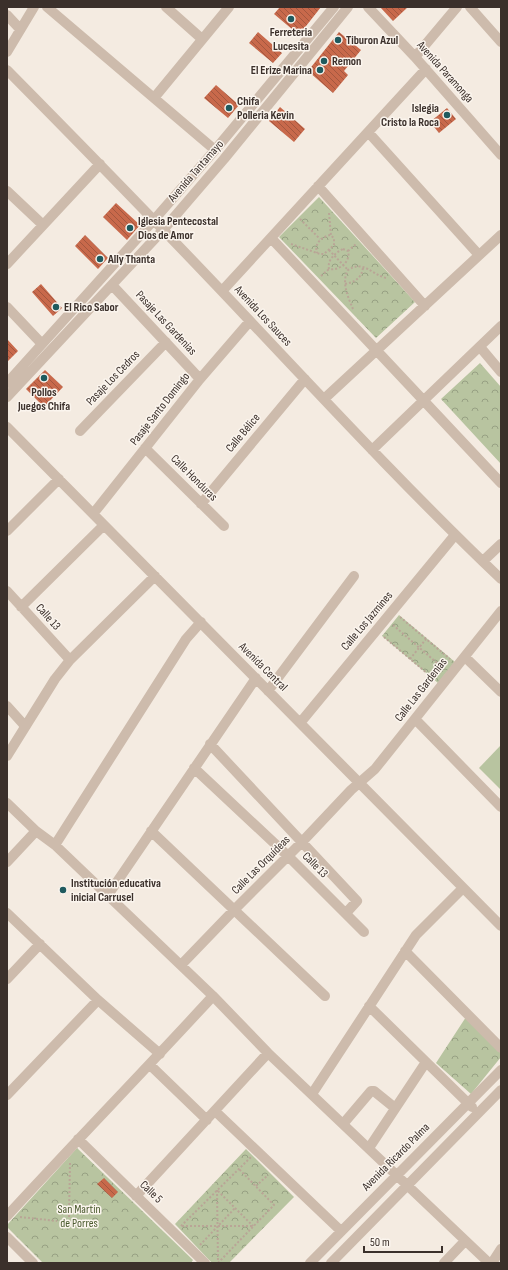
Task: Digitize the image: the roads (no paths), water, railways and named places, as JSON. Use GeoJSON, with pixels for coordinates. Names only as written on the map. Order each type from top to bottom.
{"type":"FeatureCollection","features":[{"type":"Feature","properties":{"kind":"street"},"geometry":{"type":"LineString","coordinates":[[7,52],[34,7]]}},
{"type":"Feature","properties":{"kind":"street"},"geometry":{"type":"LineString","coordinates":[[47,7],[215,150]]}},
{"type":"Feature","properties":{"kind":"street"},"geometry":{"type":"LineString","coordinates":[[166,7],[202,39]]}},
{"type":"Feature","properties":{"kind":"street"},"geometry":{"type":"LineString","coordinates":[[154,98],[229,7]]}},
{"type":"Feature","properties":{"kind":"street","name":"Avenida Tantamayo"},"geometry":{"type":"LineString","coordinates":[[7,383],[215,150],[334,7]]}},
{"type":"Feature","properties":{"kind":"street","name":"Avenida Tantamayo"},"geometry":{"type":"LineString","coordinates":[[7,397],[163,230],[224,159],[348,7]]}},
{"type":"Feature","properties":{"kind":"street","name":"Avenida Paramonga"},"geometry":{"type":"LineString","coordinates":[[368,7],[426,69],[501,155]]}},
{"type":"Feature","properties":{"kind":"street"},"geometry":{"type":"LineString","coordinates":[[416,58],[457,7]]}},
{"type":"Feature","properties":{"kind":"street"},"geometry":{"type":"LineString","coordinates":[[470,7],[501,42]]}},
{"type":"Feature","properties":{"kind":"street"},"geometry":{"type":"LineString","coordinates":[[7,15],[20,29]]}},
{"type":"Feature","properties":{"kind":"street"},"geometry":{"type":"LineString","coordinates":[[222,291],[426,69]]}},
{"type":"Feature","properties":{"kind":"street","name":"Avenida Los Sauces"},"geometry":{"type":"LineString","coordinates":[[7,70],[222,291],[372,450],[455,535],[501,579]]}},
{"type":"Feature","properties":{"kind":"street"},"geometry":{"type":"LineString","coordinates":[[368,132],[479,255]]}},
{"type":"Feature","properties":{"kind":"street"},"geometry":{"type":"LineString","coordinates":[[7,264],[100,164]]}},
{"type":"Feature","properties":{"kind":"street"},"geometry":{"type":"LineString","coordinates":[[318,186],[425,306]]}},
{"type":"Feature","properties":{"kind":"street"},"geometry":{"type":"LineString","coordinates":[[7,190],[42,226]]}},
{"type":"Feature","properties":{"kind":"street"},"geometry":{"type":"LineString","coordinates":[[324,399],[501,235]]}},
{"type":"Feature","properties":{"kind":"street"},"geometry":{"type":"LineString","coordinates":[[271,238],[501,483]]}},
{"type":"Feature","properties":{"kind":"street","name":"Pasaje Las Gardenias"},"geometry":{"type":"LineString","coordinates":[[112,285],[200,379]]}},
{"type":"Feature","properties":{"kind":"street"},"geometry":{"type":"LineString","coordinates":[[7,307],[42,344]]}},
{"type":"Feature","properties":{"kind":"street","name":"Pasaje Santo Domingo"},"geometry":{"type":"LineString","coordinates":[[93,514],[200,379],[250,321]]}},
{"type":"Feature","properties":{"kind":"street"},"geometry":{"type":"LineString","coordinates":[[372,450],[501,326]]}},
{"type":"Feature","properties":{"kind":"street","name":"Pasaje Los Cedros"},"geometry":{"type":"LineString","coordinates":[[80,432],[166,342]]}},
{"type":"Feature","properties":{"kind":"street"},"geometry":{"type":"LineString","coordinates":[[480,347],[501,372]]}},
{"type":"Feature","properties":{"kind":"street","name":"Calle Bélice"},"geometry":{"type":"LineString","coordinates":[[201,504],[305,379]]}},
{"type":"Feature","properties":{"kind":"street","name":"Avenida Central"},"geometry":{"type":"LineString","coordinates":[[7,426],[501,926]]}},
{"type":"Feature","properties":{"kind":"street","name":"Calle Honduras"},"geometry":{"type":"LineString","coordinates":[[145,448],[224,526]]}},
{"type":"Feature","properties":{"kind":"street"},"geometry":{"type":"LineString","coordinates":[[7,532],[59,479]]}},
{"type":"Feature","properties":{"kind":"street"},"geometry":{"type":"LineString","coordinates":[[22,607],[104,525]]}},
{"type":"Feature","properties":{"kind":"street","name":"Calle Los Jazmines"},"geometry":{"type":"LineString","coordinates":[[300,723],[455,535]]}},
{"type":"Feature","properties":{"kind":"street"},"geometry":{"type":"LineString","coordinates":[[483,562],[501,544]]}},
{"type":"Feature","properties":{"kind":"street"},"geometry":{"type":"LineString","coordinates":[[7,756],[55,680],[70,660],[154,576]]}},
{"type":"Feature","properties":{"kind":"street"},"geometry":{"type":"LineString","coordinates":[[268,691],[354,576]]}},
{"type":"Feature","properties":{"kind":"street","name":"Calle 13"},"geometry":{"type":"LineString","coordinates":[[7,591],[70,660]]}},
{"type":"Feature","properties":{"kind":"street","name":"Calle Las Gardenias"},"geometry":{"type":"LineString","coordinates":[[360,783],[375,769],[501,611]]}},
{"type":"Feature","properties":{"kind":"street"},"geometry":{"type":"LineString","coordinates":[[55,845],[186,640],[201,622]]}},
{"type":"Feature","properties":{"kind":"street"},"geometry":{"type":"LineString","coordinates":[[465,657],[501,692]]}},
{"type":"Feature","properties":{"kind":"street"},"geometry":{"type":"LineString","coordinates":[[108,895],[256,678]]}},
{"type":"Feature","properties":{"kind":"street"},"geometry":{"type":"LineString","coordinates":[[7,706],[26,726]]}},
{"type":"Feature","properties":{"kind":"street"},"geometry":{"type":"LineString","coordinates":[[415,720],[501,807]]}},
{"type":"Feature","properties":{"kind":"street","name":"Calle 13"},"geometry":{"type":"LineString","coordinates":[[210,744],[357,901],[346,913]]}},
{"type":"Feature","properties":{"kind":"street","name":"Calle 13"},"geometry":{"type":"LineString","coordinates":[[194,768],[288,856],[364,932]]}},
{"type":"Feature","properties":{"kind":"street","name":"Calle Las Orquídeas"},"geometry":{"type":"LineString","coordinates":[[181,965],[351,790],[360,783]]}},
{"type":"Feature","properties":{"kind":"street"},"geometry":{"type":"LineString","coordinates":[[7,803],[36,831],[55,845],[214,996],[268,1053],[489,1263]]}},
{"type":"Feature","properties":{"kind":"street"},"geometry":{"type":"LineString","coordinates":[[7,862],[36,831]]}},
{"type":"Feature","properties":{"kind":"street"},"geometry":{"type":"LineString","coordinates":[[151,831],[325,996]]}},
{"type":"Feature","properties":{"kind":"street"},"geometry":{"type":"LineString","coordinates":[[312,1094],[416,935],[463,888]]}},
{"type":"Feature","properties":{"kind":"street"},"geometry":{"type":"LineString","coordinates":[[7,913],[98,1000],[160,1054]]}},
{"type":"Feature","properties":{"kind":"street"},"geometry":{"type":"LineString","coordinates":[[7,979],[40,944]]}},
{"type":"Feature","properties":{"kind":"street"},"geometry":{"type":"LineString","coordinates":[[405,951],[501,1048]]}},
{"type":"Feature","properties":{"kind":"street"},"geometry":{"type":"LineString","coordinates":[[12,1216],[78,1139],[214,996]]}},
{"type":"Feature","properties":{"kind":"street"},"geometry":{"type":"LineString","coordinates":[[7,1095],[98,1000]]}},
{"type":"Feature","properties":{"kind":"street"},"geometry":{"type":"LineString","coordinates":[[369,1006],[478,1113]]}},
{"type":"Feature","properties":{"kind":"street"},"geometry":{"type":"LineString","coordinates":[[136,1196],[268,1053]]}},
{"type":"Feature","properties":{"kind":"street"},"geometry":{"type":"LineString","coordinates":[[369,1148],[426,1062]]}},
{"type":"Feature","properties":{"kind":"street"},"geometry":{"type":"LineString","coordinates":[[150,1065],[207,1120]]}},
{"type":"Feature","properties":{"kind":"street","name":"Avenida Ricardo Palma"},"geometry":{"type":"LineString","coordinates":[[310,1263],[501,1070]]}},
{"type":"Feature","properties":{"kind":"street"},"geometry":{"type":"LineString","coordinates":[[331,1263],[501,1090]]}},
{"type":"Feature","properties":{"kind":"street"},"geometry":{"type":"LineString","coordinates":[[343,1124],[371,1091],[374,1091],[395,1108]]}},
{"type":"Feature","properties":{"kind":"street"},"geometry":{"type":"LineString","coordinates":[[215,1111],[341,1231]]}},
{"type":"Feature","properties":{"kind":"street","name":"Calle 5"},"geometry":{"type":"LineString","coordinates":[[78,1139],[136,1196],[177,1230],[202,1262]]}},
{"type":"Feature","properties":{"kind":"street"},"geometry":{"type":"LineString","coordinates":[[7,1237],[33,1263]]}},
{"type":"Feature","properties":{"kind":"street"},"geometry":{"type":"LineString","coordinates":[[444,1263],[465,1241]]}},
{"type":"Feature","properties":{"kind":"street"},"geometry":{"type":"LineString","coordinates":[[492,1263],[501,1250]]}},
{"type":"Feature","properties":{"kind":"place","name":"Ferreteria Lucesita"},"geometry":{"type":"Point","coordinates":[291,19]}},
{"type":"Feature","properties":{"kind":"place","name":"Tiburon Azul"},"geometry":{"type":"Point","coordinates":[338,40]}},
{"type":"Feature","properties":{"kind":"place","name":"Remon"},"geometry":{"type":"Point","coordinates":[324,61]}},
{"type":"Feature","properties":{"kind":"place","name":"El Erize Marina"},"geometry":{"type":"Point","coordinates":[320,70]}},
{"type":"Feature","properties":{"kind":"place","name":"Chifa Polleria Kevin"},"geometry":{"type":"Point","coordinates":[229,108]}},
{"type":"Feature","properties":{"kind":"place","name":"Islegia Cristo la Roca"},"geometry":{"type":"Point","coordinates":[447,115]}},
{"type":"Feature","properties":{"kind":"place","name":"Iglesia Pentecostal Dios de Amor"},"geometry":{"type":"Point","coordinates":[130,228]}},
{"type":"Feature","properties":{"kind":"place","name":"Ally Thanta"},"geometry":{"type":"Point","coordinates":[100,259]}},
{"type":"Feature","properties":{"kind":"place","name":"El Rico Sabor"},"geometry":{"type":"Point","coordinates":[56,307]}},
{"type":"Feature","properties":{"kind":"place","name":"Pollos Juegos Chifa"},"geometry":{"type":"Point","coordinates":[44,378]}},
{"type":"Feature","properties":{"kind":"place","name":"Institución educativa inicial Carrusel"},"geometry":{"type":"Point","coordinates":[63,890]}},
{"type":"Feature","properties":{"kind":"park label","name":"San Martín de Porres"},"geometry":{"type":"Point","coordinates":[79,1216]}}]}
